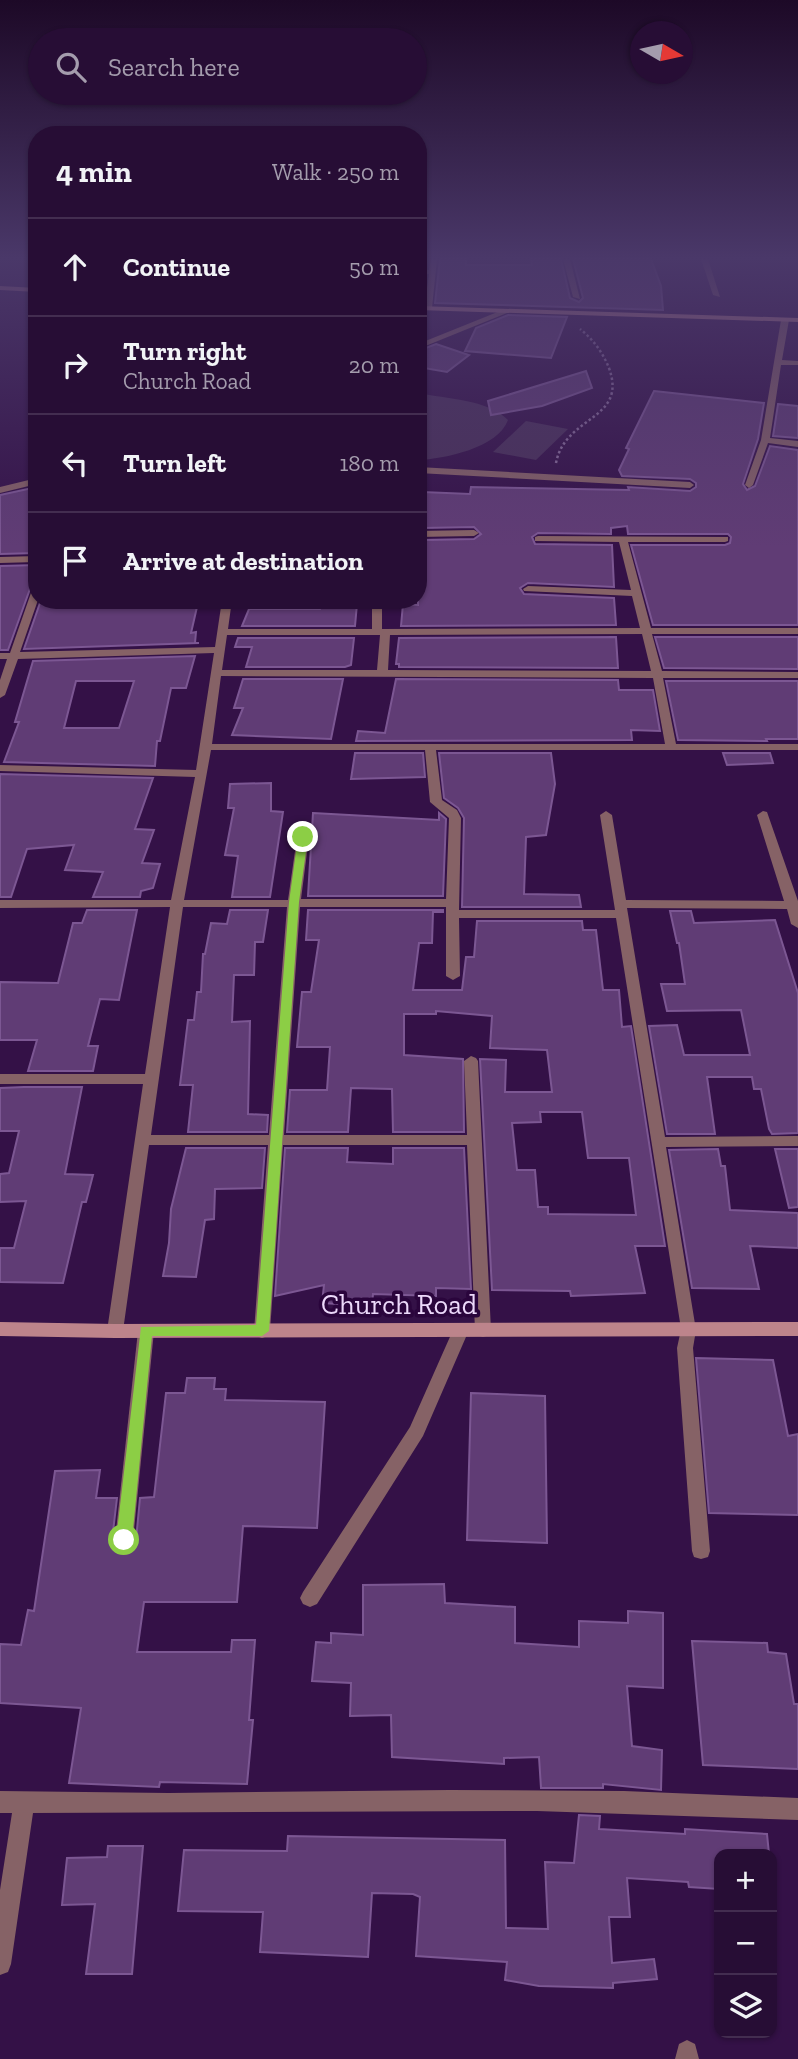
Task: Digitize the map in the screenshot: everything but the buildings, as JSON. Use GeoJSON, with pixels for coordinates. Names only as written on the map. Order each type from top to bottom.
{"type":"FeatureCollection","features":[{"type":"Feature","properties":{"kind":"street"},"geometry":{"type":"LineString","coordinates":[[749,485],[765,440],[779,355]]}},
{"type":"Feature","properties":{"kind":"street"},"geometry":{"type":"LineString","coordinates":[[778,362],[798,363]]}},
{"type":"Feature","properties":{"kind":"street"},"geometry":{"type":"LineString","coordinates":[[765,440],[798,444]]}},
{"type":"Feature","properties":{"kind":"street"},"geometry":{"type":"LineString","coordinates":[[427,471],[690,485]]}},
{"type":"Feature","properties":{"kind":"street"},"geometry":{"type":"LineString","coordinates":[[0,491],[28,483]]}},
{"type":"Feature","properties":{"kind":"street"},"geometry":{"type":"LineString","coordinates":[[427,534],[474,533]]}},
{"type":"Feature","properties":{"kind":"street"},"geometry":{"type":"LineString","coordinates":[[538,539],[725,539]]}},
{"type":"Feature","properties":{"kind":"street"},"geometry":{"type":"LineString","coordinates":[[623,540],[657,673],[671,747]]}},
{"type":"Feature","properties":{"kind":"street"},"geometry":{"type":"LineString","coordinates":[[0,560],[28,559]]}},
{"type":"Feature","properties":{"kind":"street"},"geometry":{"type":"LineString","coordinates":[[528,589],[637,593]]}},
{"type":"Feature","properties":{"kind":"street"},"geometry":{"type":"LineString","coordinates":[[0,695],[6,656],[28,609]]}},
{"type":"Feature","properties":{"kind":"street"},"geometry":{"type":"LineString","coordinates":[[114,1331],[177,902],[206,747],[226,609]]}},
{"type":"Feature","properties":{"kind":"street"},"geometry":{"type":"LineString","coordinates":[[378,609],[382,673]]}},
{"type":"Feature","properties":{"kind":"street"},"geometry":{"type":"LineString","coordinates":[[223,632],[798,631]]}},
{"type":"Feature","properties":{"kind":"street"},"geometry":{"type":"LineString","coordinates":[[6,656],[219,650]]}},
{"type":"Feature","properties":{"kind":"street"},"geometry":{"type":"LineString","coordinates":[[216,673],[798,675]]}},
{"type":"Feature","properties":{"kind":"street"},"geometry":{"type":"LineString","coordinates":[[206,747],[798,747]]}},
{"type":"Feature","properties":{"kind":"street"},"geometry":{"type":"LineString","coordinates":[[430,747],[436,802],[453,813],[455,818],[453,976]]}},
{"type":"Feature","properties":{"kind":"street"},"geometry":{"type":"LineString","coordinates":[[0,768],[201,774]]}},
{"type":"Feature","properties":{"kind":"street"},"geometry":{"type":"LineString","coordinates":[[606,815],[688,1330],[685,1348],[701,1551]]}},
{"type":"Feature","properties":{"kind":"street"},"geometry":{"type":"LineString","coordinates":[[763,815],[795,905],[798,924]]}},
{"type":"Feature","properties":{"kind":"street"},"geometry":{"type":"LineString","coordinates":[[262,1331],[294,902],[303,837]]}},
{"type":"Feature","properties":{"kind":"street"},"geometry":{"type":"LineString","coordinates":[[0,904],[294,902],[452,908],[620,909],[795,905]]}},
{"type":"Feature","properties":{"kind":"street"},"geometry":{"type":"LineString","coordinates":[[471,1060],[483,1330]]}},
{"type":"Feature","properties":{"kind":"street"},"geometry":{"type":"LineString","coordinates":[[0,1079],[150,1079]]}},
{"type":"Feature","properties":{"kind":"street"},"geometry":{"type":"LineString","coordinates":[[142,1140],[475,1140]]}},
{"type":"Feature","properties":{"kind":"street"},"geometry":{"type":"LineString","coordinates":[[658,1142],[798,1141]]}},
{"type":"Feature","properties":{"kind":"street","name":"Church Road"},"geometry":{"type":"LineString","coordinates":[[0,1329],[798,1329]]}},
{"type":"Feature","properties":{"kind":"street"},"geometry":{"type":"LineString","coordinates":[[310,1598],[416,1431],[461,1330]]}},
{"type":"Feature","properties":{"kind":"street"},"geometry":{"type":"LineString","coordinates":[[124,1540],[146,1331]]}},
{"type":"Feature","properties":{"kind":"street"},"geometry":{"type":"LineString","coordinates":[[0,1802],[451,1800],[663,1802],[798,1809]]}},
{"type":"Feature","properties":{"kind":"street"},"geometry":{"type":"LineString","coordinates":[[0,1964],[24,1803]]}},
{"type":"Feature","properties":{"kind":"path"},"geometry":{"type":"LineString","coordinates":[[561,478],[556,462],[562,443],[607,408],[614,391],[613,375],[603,355]]}},
{"type":"Feature","properties":{"kind":"shaded area"},"geometry":{"type":"Polygon","coordinates":[[[427,394],[478,404],[508,420],[502,430],[482,445],[427,459],[427,394]]]}},
{"type":"Feature","properties":{"kind":"shaded area"},"geometry":{"type":"Polygon","coordinates":[[[526,421],[568,429],[536,460],[493,452],[526,421]]]}},
{"type":"Feature","properties":{"kind":"route"},"geometry":{"type":"LineString","coordinates":[[124,1540],[146,1331],[262,1331],[294,902],[303,837]]}}]}
